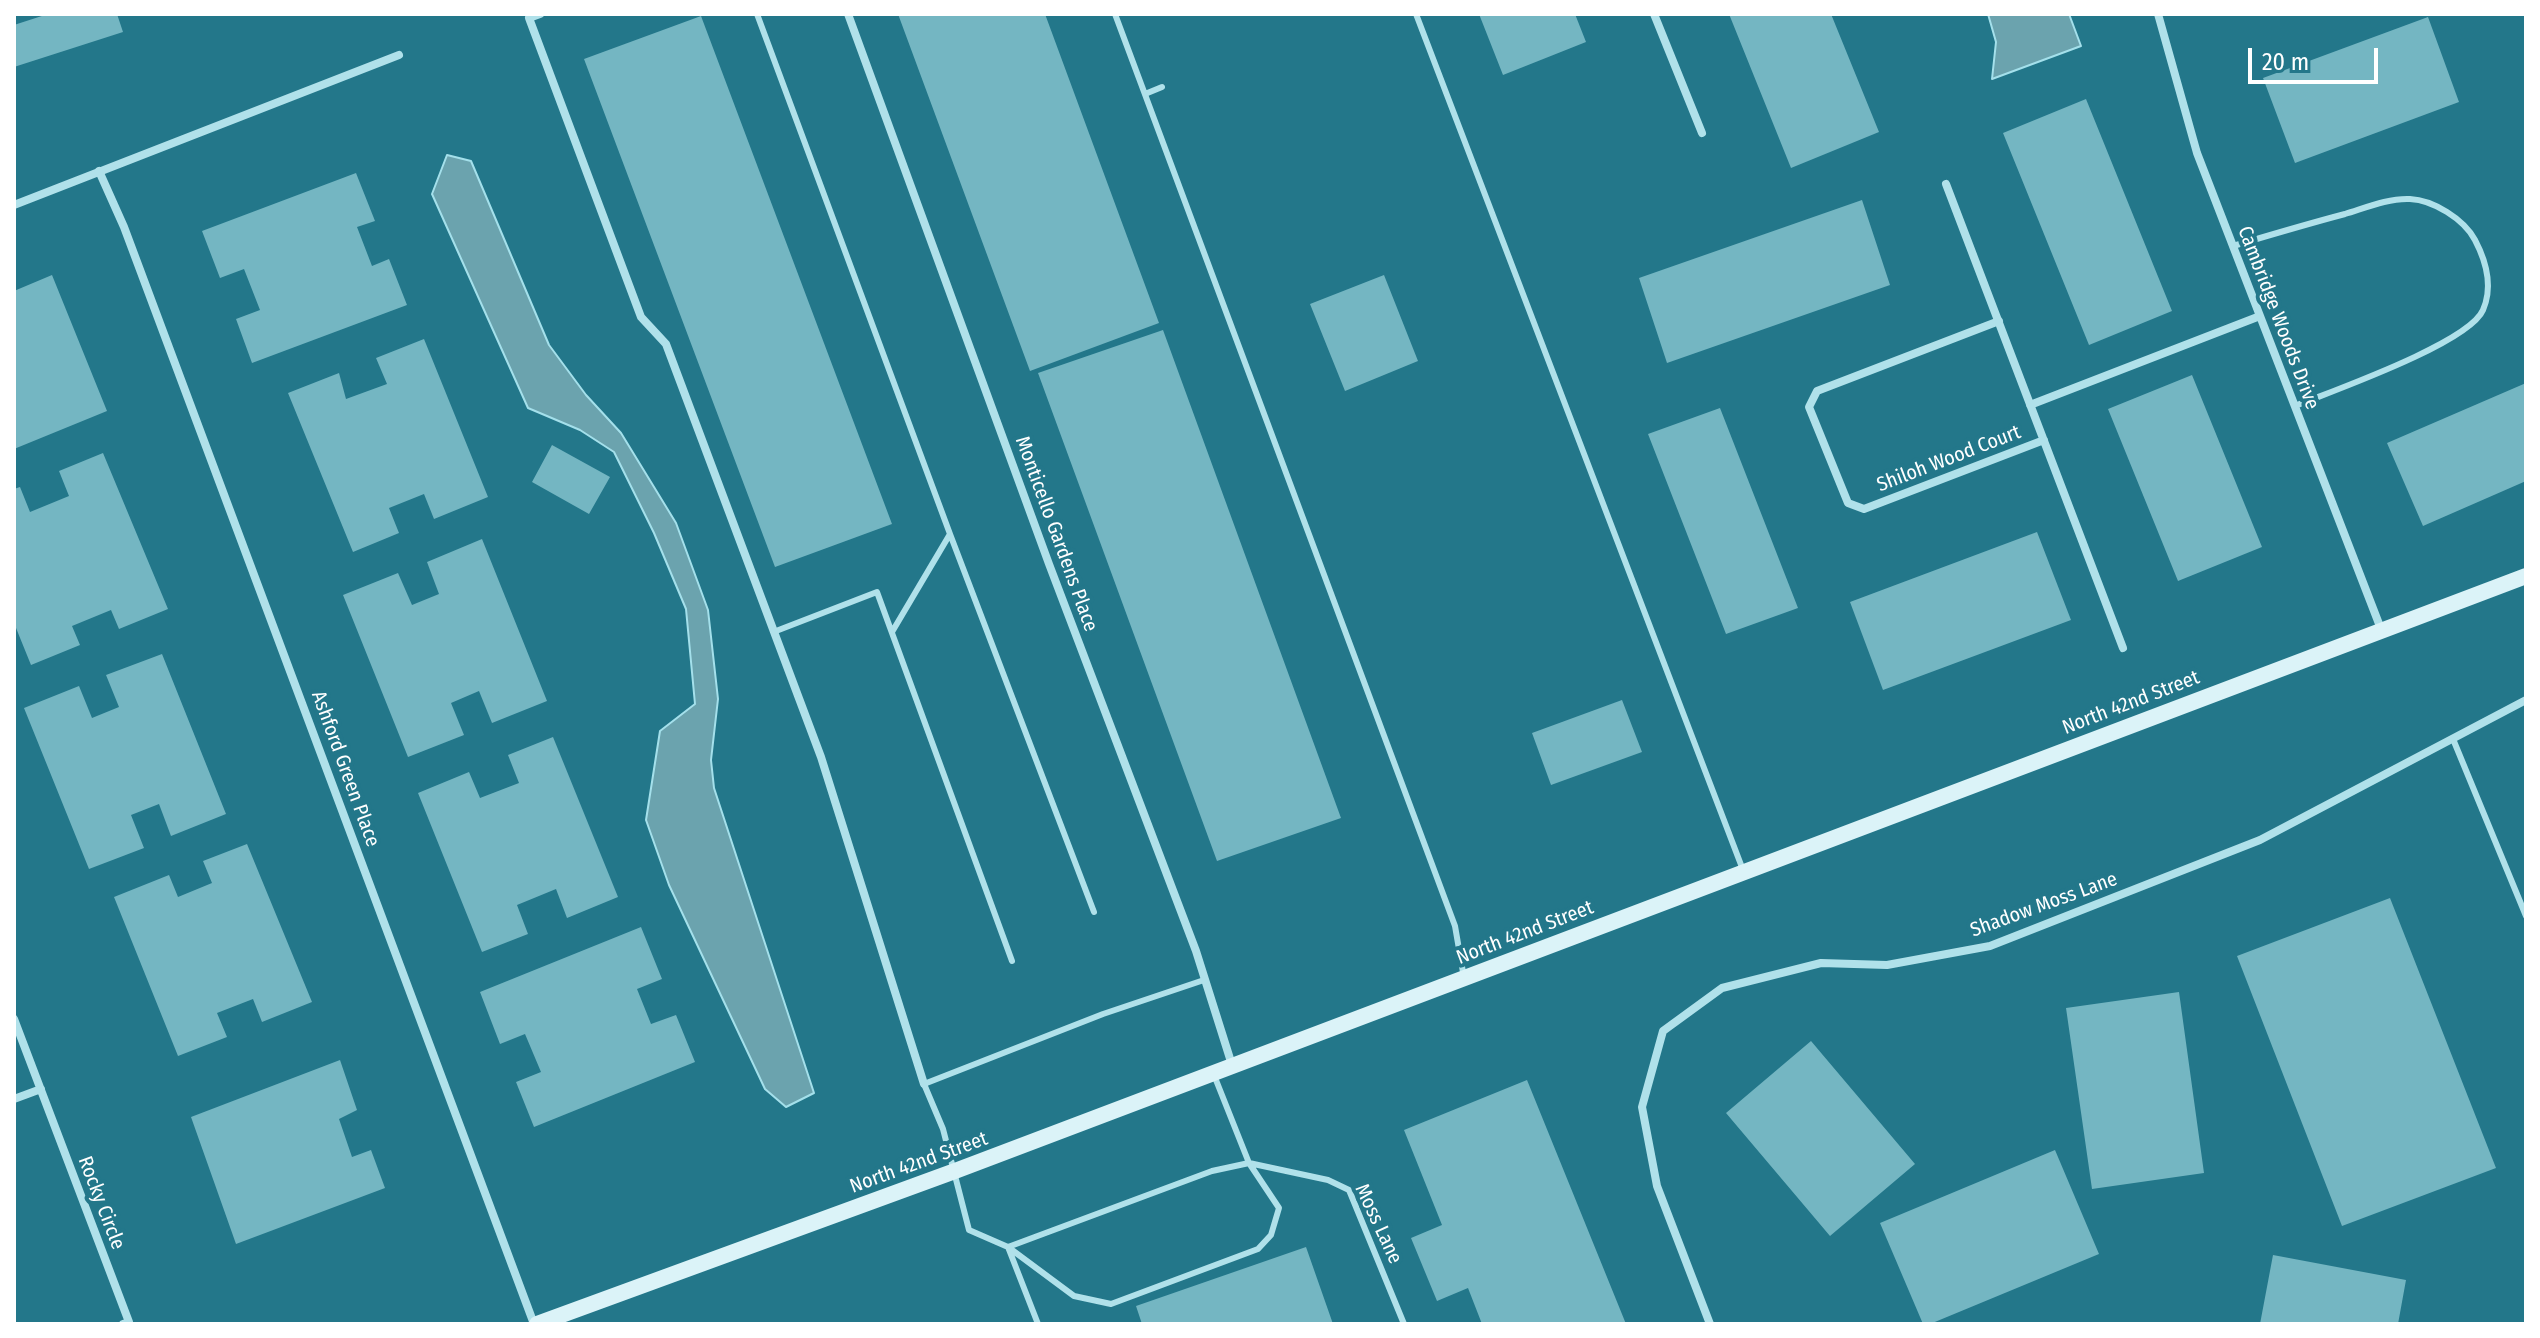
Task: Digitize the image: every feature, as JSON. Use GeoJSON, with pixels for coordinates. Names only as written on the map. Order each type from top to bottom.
{"type":"FeatureCollection","features":[{"type":"Feature","properties":{"kind":"street"},"geometry":{"type":"LineString","coordinates":[[540,14],[529,18],[641,317],[666,344],[776,631],[821,757],[924,1084]]}},
{"type":"Feature","properties":{"kind":"street","name":"Monticello Gardens Place"},"geometry":{"type":"LineString","coordinates":[[848,14],[1049,564],[1196,951],[1232,1065]]}},
{"type":"Feature","properties":{"kind":"street"},"geometry":{"type":"LineString","coordinates":[[1654,14],[1702,133]]}},
{"type":"Feature","properties":{"kind":"street","name":"Cambridge Woods Drive"},"geometry":{"type":"LineString","coordinates":[[2158,14],[2197,153],[2381,629]]}},
{"type":"Feature","properties":{"kind":"street"},"geometry":{"type":"LineString","coordinates":[[14,205],[399,55]]}},
{"type":"Feature","properties":{"kind":"street","name":"Ashford Green Place"},"geometry":{"type":"LineString","coordinates":[[99,171],[124,227],[535,1324]]}},
{"type":"Feature","properties":{"kind":"street","name":"Shiloh Wood Court"},"geometry":{"type":"LineString","coordinates":[[1946,184],[2123,648]]}},
{"type":"Feature","properties":{"kind":"street","name":"Shiloh Wood Court"},"geometry":{"type":"LineString","coordinates":[[2030,405],[2260,316]]}},
{"type":"Feature","properties":{"kind":"street","name":"Shiloh Wood Court"},"geometry":{"type":"LineString","coordinates":[[1999,321],[1817,391],[1809,407],[1848,503],[1864,509],[2044,440]]}},
{"type":"Feature","properties":{"kind":"street","name":"North 42nd Street"},"geometry":{"type":"LineString","coordinates":[[535,1324],[955,1171],[2526,576]]}},
{"type":"Feature","properties":{"kind":"street","name":"Shadow Moss Lane"},"geometry":{"type":"LineString","coordinates":[[1710,1324],[1657,1186],[1642,1107],[1663,1031],[1722,988],[1821,963],[1887,965],[1990,946],[2260,840],[2526,700]]}},
{"type":"Feature","properties":{"kind":"street","name":"Rocky Circle"},"geometry":{"type":"LineString","coordinates":[[14,1019],[129,1322],[123,1324]]}},
{"type":"Feature","properties":{"kind":"street"},"geometry":{"type":"LineString","coordinates":[[14,1099],[41,1089]]}},
{"type":"Feature","properties":{"kind":"lane"},"geometry":{"type":"LineString","coordinates":[[757,14],[1094,912]]}},
{"type":"Feature","properties":{"kind":"lane"},"geometry":{"type":"LineString","coordinates":[[1115,14],[1455,926],[1464,978]]}},
{"type":"Feature","properties":{"kind":"lane"},"geometry":{"type":"LineString","coordinates":[[1416,14],[1743,871]]}},
{"type":"Feature","properties":{"kind":"lane"},"geometry":{"type":"LineString","coordinates":[[1145,94],[1162,87]]}},
{"type":"Feature","properties":{"kind":"lane"},"geometry":{"type":"LineString","coordinates":[[2233,246],[2384,202],[2412,199],[2442,209],[2471,232],[2482,253],[2489,289],[2483,313],[2467,328],[2427,350],[2295,406]]}},
{"type":"Feature","properties":{"kind":"lane"},"geometry":{"type":"LineString","coordinates":[[892,632],[950,534]]}},
{"type":"Feature","properties":{"kind":"lane"},"geometry":{"type":"LineString","coordinates":[[776,631],[877,592],[1012,961]]}},
{"type":"Feature","properties":{"kind":"lane"},"geometry":{"type":"LineString","coordinates":[[2453,739],[2526,916]]}},
{"type":"Feature","properties":{"kind":"lane"},"geometry":{"type":"LineString","coordinates":[[1204,980],[1103,1014],[924,1084],[955,1171],[969,1230],[1008,1247],[1074,1296],[1111,1304],[1258,1249],[1271,1235],[1279,1208],[1249,1163],[1213,1073]]}},
{"type":"Feature","properties":{"kind":"lane"},"geometry":{"type":"LineString","coordinates":[[1008,1247],[1212,1171],[1249,1163]]}},
{"type":"Feature","properties":{"kind":"lane","name":"Moss Lane"},"geometry":{"type":"LineString","coordinates":[[1249,1163],[1328,1180],[1349,1190],[1404,1324]]}},
{"type":"Feature","properties":{"kind":"lane"},"geometry":{"type":"LineString","coordinates":[[1008,1247],[1038,1324]]}},
{"type":"Feature","properties":{"kind":"water"},"geometry":{"type":"Polygon","coordinates":[[[1988,14],[2069,14],[2081,46],[1992,79],[1996,42],[1988,14]]]}},
{"type":"Feature","properties":{"kind":"water"},"geometry":{"type":"Polygon","coordinates":[[[447,155],[471,161],[549,345],[586,395],[621,433],[676,523],[708,610],[718,699],[711,760],[714,788],[814,1093],[786,1107],[765,1089],[669,885],[646,820],[660,731],[695,704],[686,609],[654,533],[614,452],[580,430],[528,408],[432,194],[447,155]]]}},
{"type":"Feature","properties":{"kind":"building"},"geometry":{"type":"Polygon","coordinates":[[[48,14],[117,14],[123,32],[14,67],[14,25],[48,14]]]}},
{"type":"Feature","properties":{"kind":"building"},"geometry":{"type":"Polygon","coordinates":[[[898,14],[1045,14],[1159,323],[1030,371],[898,14]]]}},
{"type":"Feature","properties":{"kind":"building"},"geometry":{"type":"Polygon","coordinates":[[[1479,14],[1575,14],[1586,42],[1503,75],[1479,14]]]}},
{"type":"Feature","properties":{"kind":"building"},"geometry":{"type":"Polygon","coordinates":[[[1729,14],[1831,14],[1879,132],[1791,168],[1729,14]]]}},
{"type":"Feature","properties":{"kind":"building"},"geometry":{"type":"Polygon","coordinates":[[[701,16],[892,524],[775,567],[584,59],[701,16]]]}},
{"type":"Feature","properties":{"kind":"building"},"geometry":{"type":"Polygon","coordinates":[[[2428,17],[2459,102],[2295,163],[2263,78],[2428,17]]]}},
{"type":"Feature","properties":{"kind":"building"},"geometry":{"type":"Polygon","coordinates":[[[2086,99],[2172,311],[2089,345],[2003,133],[2086,99]]]}},
{"type":"Feature","properties":{"kind":"building"},"geometry":{"type":"Polygon","coordinates":[[[356,173],[375,221],[357,227],[372,266],[389,259],[407,305],[252,363],[236,319],[260,310],[244,269],[220,278],[202,231],[356,173]]]}},
{"type":"Feature","properties":{"kind":"building"},"geometry":{"type":"Polygon","coordinates":[[[1862,200],[1890,285],[1667,363],[1639,278],[1862,200]]]}},
{"type":"Feature","properties":{"kind":"building"},"geometry":{"type":"Polygon","coordinates":[[[52,275],[107,411],[14,449],[14,291],[52,275]]]}},
{"type":"Feature","properties":{"kind":"building"},"geometry":{"type":"Polygon","coordinates":[[[1384,275],[1418,361],[1345,391],[1310,304],[1384,275]]]}},
{"type":"Feature","properties":{"kind":"building"},"geometry":{"type":"Polygon","coordinates":[[[1163,330],[1341,818],[1217,861],[1038,373],[1163,330]]]}},
{"type":"Feature","properties":{"kind":"building"},"geometry":{"type":"Polygon","coordinates":[[[424,339],[488,497],[434,519],[424,494],[389,508],[399,533],[353,552],[288,393],[339,373],[346,399],[387,384],[376,358],[424,339]]]}},
{"type":"Feature","properties":{"kind":"building"},"geometry":{"type":"Polygon","coordinates":[[[2192,375],[2262,547],[2178,581],[2108,409],[2192,375]]]}},
{"type":"Feature","properties":{"kind":"building"},"geometry":{"type":"Polygon","coordinates":[[[2526,383],[2526,481],[2423,526],[2387,443],[2526,383]]]}},
{"type":"Feature","properties":{"kind":"building"},"geometry":{"type":"Polygon","coordinates":[[[1720,408],[1798,608],[1726,634],[1648,434],[1720,408]]]}},
{"type":"Feature","properties":{"kind":"building"},"geometry":{"type":"Polygon","coordinates":[[[552,445],[610,477],[589,514],[532,482],[552,445]]]}},
{"type":"Feature","properties":{"kind":"building"},"geometry":{"type":"Polygon","coordinates":[[[103,453],[168,609],[119,629],[111,610],[72,626],[80,645],[31,665],[14,623],[14,489],[20,487],[30,512],[69,496],[59,471],[103,453]]]}},
{"type":"Feature","properties":{"kind":"building"},"geometry":{"type":"Polygon","coordinates":[[[2037,532],[2071,620],[1883,690],[1850,602],[2037,532]]]}},
{"type":"Feature","properties":{"kind":"building"},"geometry":{"type":"Polygon","coordinates":[[[482,539],[547,701],[492,723],[479,691],[451,703],[464,735],[408,757],[343,595],[398,573],[412,605],[439,594],[427,562],[482,539]]]}},
{"type":"Feature","properties":{"kind":"building"},"geometry":{"type":"Polygon","coordinates":[[[162,654],[226,814],[171,836],[159,804],[131,815],[144,848],[89,869],[24,708],[79,686],[92,718],[119,707],[106,675],[162,654]]]}},
{"type":"Feature","properties":{"kind":"building"},"geometry":{"type":"Polygon","coordinates":[[[1622,700],[1642,752],[1551,785],[1532,733],[1622,700]]]}},
{"type":"Feature","properties":{"kind":"building"},"geometry":{"type":"Polygon","coordinates":[[[553,737],[618,897],[567,918],[556,889],[517,905],[528,934],[482,952],[418,793],[469,772],[480,798],[519,783],[508,755],[553,737]]]}},
{"type":"Feature","properties":{"kind":"building"},"geometry":{"type":"Polygon","coordinates":[[[247,844],[312,1002],[262,1022],[253,999],[217,1013],[227,1037],[178,1056],[114,897],[169,875],[178,897],[212,883],[203,861],[247,844]]]}},
{"type":"Feature","properties":{"kind":"building"},"geometry":{"type":"Polygon","coordinates":[[[2390,898],[2496,1168],[2342,1226],[2237,956],[2390,898]]]}},
{"type":"Feature","properties":{"kind":"building"},"geometry":{"type":"Polygon","coordinates":[[[641,927],[662,979],[637,989],[651,1024],[676,1015],[695,1062],[534,1127],[516,1082],[541,1072],[525,1034],[500,1044],[480,992],[641,927]]]}},
{"type":"Feature","properties":{"kind":"building"},"geometry":{"type":"Polygon","coordinates":[[[2179,992],[2204,1173],[2092,1189],[2066,1008],[2179,992]]]}},
{"type":"Feature","properties":{"kind":"building"},"geometry":{"type":"Polygon","coordinates":[[[1811,1041],[1915,1164],[1830,1236],[1726,1113],[1811,1041]]]}},
{"type":"Feature","properties":{"kind":"building"},"geometry":{"type":"Polygon","coordinates":[[[340,1060],[357,1110],[339,1119],[352,1157],[371,1150],[385,1188],[236,1244],[191,1117],[340,1060]]]}},
{"type":"Feature","properties":{"kind":"building"},"geometry":{"type":"Polygon","coordinates":[[[1527,1080],[1626,1324],[1482,1324],[1468,1288],[1437,1301],[1411,1238],[1442,1225],[1404,1130],[1527,1080]]]}},
{"type":"Feature","properties":{"kind":"building"},"geometry":{"type":"Polygon","coordinates":[[[2055,1150],[2099,1254],[1930,1324],[1923,1324],[1880,1223],[2055,1150]]]}},
{"type":"Feature","properties":{"kind":"building"},"geometry":{"type":"Polygon","coordinates":[[[1306,1247],[1333,1324],[1142,1324],[1136,1306],[1306,1247]]]}},
{"type":"Feature","properties":{"kind":"building"},"geometry":{"type":"Polygon","coordinates":[[[2273,1255],[2406,1280],[2398,1324],[2260,1324],[2273,1255]]]}}]}
